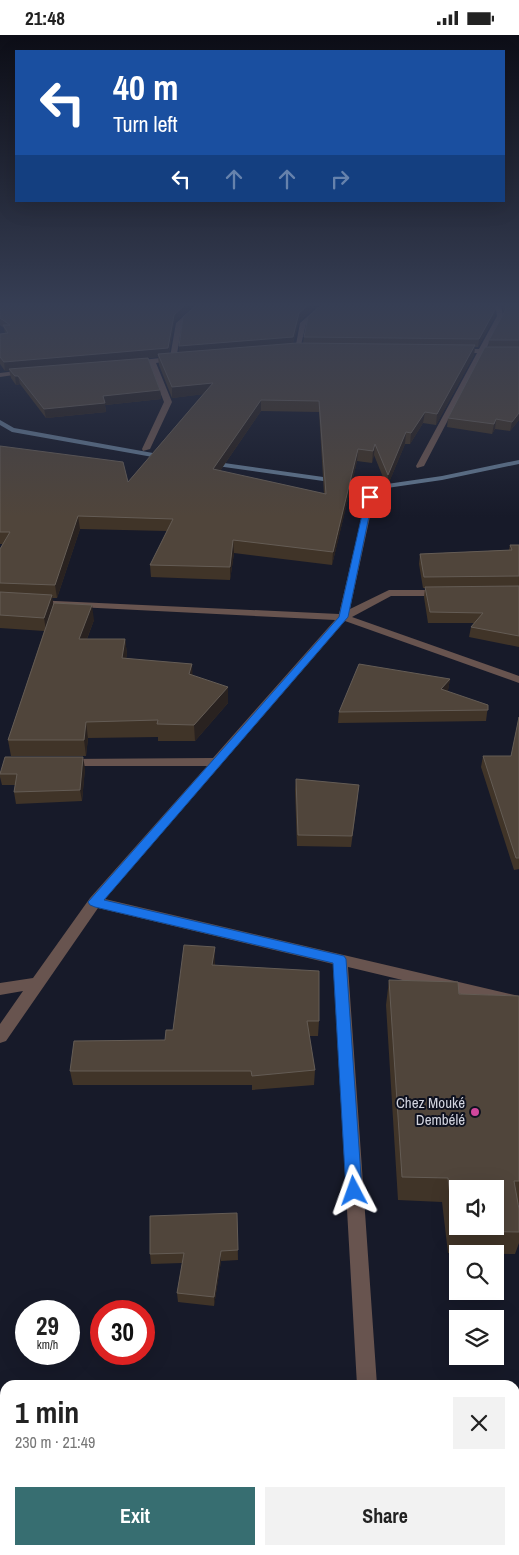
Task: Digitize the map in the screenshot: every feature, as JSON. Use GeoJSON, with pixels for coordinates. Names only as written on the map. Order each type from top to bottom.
{"type":"FeatureCollection","features":[{"type":"Feature","properties":{"kind":"street"},"geometry":{"type":"LineString","coordinates":[[146,449],[168,401],[158,375]]}},
{"type":"Feature","properties":{"kind":"street"},"geometry":{"type":"LineString","coordinates":[[420,466],[468,375]]}},
{"type":"Feature","properties":{"kind":"street"},"geometry":{"type":"LineString","coordinates":[[343,617],[370,497]]}},
{"type":"Feature","properties":{"kind":"street"},"geometry":{"type":"LineString","coordinates":[[0,1036],[95,902],[343,617],[389,593],[454,592]]}},
{"type":"Feature","properties":{"kind":"street"},"geometry":{"type":"LineString","coordinates":[[29,602],[343,617],[519,680]]}},
{"type":"Feature","properties":{"kind":"street"},"geometry":{"type":"LineString","coordinates":[[59,762],[216,762]]}},
{"type":"Feature","properties":{"kind":"street"},"geometry":{"type":"LineString","coordinates":[[95,902],[519,1001]]}},
{"type":"Feature","properties":{"kind":"street"},"geometry":{"type":"LineString","coordinates":[[340,959],[366,1380]]}},
{"type":"Feature","properties":{"kind":"street"},"geometry":{"type":"LineString","coordinates":[[0,989],[37,983]]}},
{"type":"Feature","properties":{"kind":"building"},"geometry":{"type":"Polygon","coordinates":[[[154,375],[160,390],[103,396],[105,403],[44,409],[18,376],[15,376],[154,375]]]}},
{"type":"Feature","properties":{"kind":"building"},"geometry":{"type":"Polygon","coordinates":[[[167,375],[459,375],[437,414],[425,412],[411,433],[406,432],[388,475],[375,444],[373,451],[358,449],[333,552],[233,540],[230,567],[150,565],[173,519],[78,516],[55,585],[0,583],[0,549],[10,532],[0,532],[0,446],[123,462],[128,482],[213,383],[172,387],[167,375]],[[261,400],[213,469],[326,494],[319,401],[261,400]]]}},
{"type":"Feature","properties":{"kind":"building"},"geometry":{"type":"Polygon","coordinates":[[[470,375],[519,375],[519,413],[512,422],[496,419],[494,424],[448,418],[470,375]]]}},
{"type":"Feature","properties":{"kind":"building"},"geometry":{"type":"Polygon","coordinates":[[[510,545],[519,545],[519,576],[424,577],[420,554],[512,550],[510,545]]]}},
{"type":"Feature","properties":{"kind":"building"},"geometry":{"type":"Polygon","coordinates":[[[519,586],[519,636],[471,627],[483,613],[430,612],[425,587],[519,586]]]}},
{"type":"Feature","properties":{"kind":"building"},"geometry":{"type":"Polygon","coordinates":[[[0,592],[52,595],[44,618],[0,615],[0,592]]]}},
{"type":"Feature","properties":{"kind":"building"},"geometry":{"type":"Polygon","coordinates":[[[54,603],[92,605],[79,639],[125,639],[122,658],[192,664],[189,674],[228,687],[194,725],[157,724],[158,720],[86,722],[84,740],[8,740],[54,603]]]}},
{"type":"Feature","properties":{"kind":"building"},"geometry":{"type":"Polygon","coordinates":[[[359,664],[450,679],[441,689],[488,705],[488,710],[339,712],[359,664]]]}},
{"type":"Feature","properties":{"kind":"building"},"geometry":{"type":"Polygon","coordinates":[[[519,717],[519,858],[516,858],[483,756],[511,756],[519,717]]]}},
{"type":"Feature","properties":{"kind":"building"},"geometry":{"type":"Polygon","coordinates":[[[5,757],[83,757],[80,790],[14,792],[17,774],[0,774],[5,757]]]}},
{"type":"Feature","properties":{"kind":"building"},"geometry":{"type":"Polygon","coordinates":[[[296,779],[359,785],[352,836],[298,835],[296,779]]]}},
{"type":"Feature","properties":{"kind":"building"},"geometry":{"type":"Polygon","coordinates":[[[184,945],[215,947],[212,965],[319,971],[319,1021],[307,1021],[315,1070],[252,1076],[251,1071],[70,1071],[74,1041],[165,1040],[166,1030],[173,1030],[184,945]]]}},
{"type":"Feature","properties":{"kind":"building"},"geometry":{"type":"Polygon","coordinates":[[[389,980],[458,982],[459,994],[519,996],[519,1181],[514,1181],[519,1209],[519,1232],[504,1232],[504,1180],[449,1180],[449,1187],[448,1178],[402,1177],[389,980]]]}},
{"type":"Feature","properties":{"kind":"building"},"geometry":{"type":"Polygon","coordinates":[[[237,1213],[238,1250],[221,1251],[214,1297],[177,1293],[184,1253],[150,1254],[150,1216],[237,1213]]]}},
{"type":"Feature","properties":{"kind":"waterway"},"geometry":{"type":"LineString","coordinates":[[0,422],[12,430],[164,457]]}},
{"type":"Feature","properties":{"kind":"waterway"},"geometry":{"type":"LineString","coordinates":[[210,463],[380,487],[442,478],[519,462]]}},
{"type":"Feature","properties":{"kind":"place","name":"Chez Mouké Dembélé"},"geometry":{"type":"Point","coordinates":[475,1112]}},
{"type":"Feature","properties":{"kind":"route"},"geometry":{"type":"LineString","coordinates":[[354,1191],[340,959],[95,902],[343,617],[370,497]]}}]}
